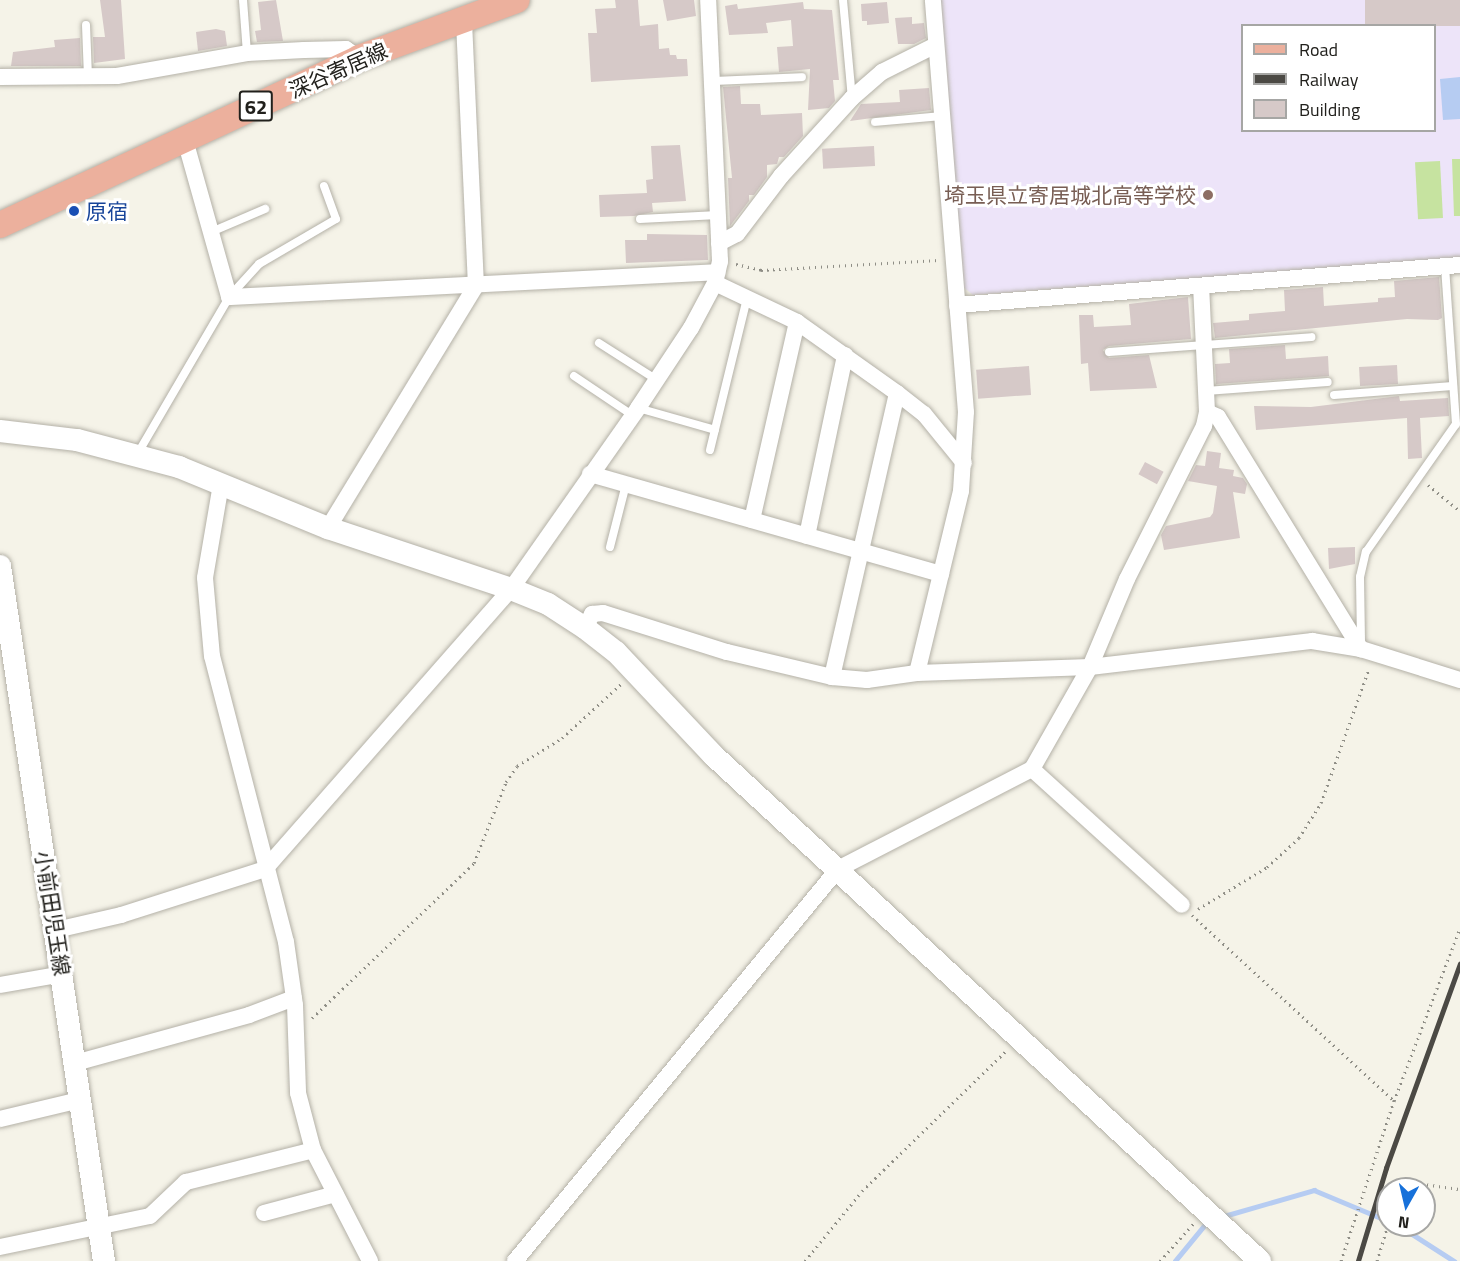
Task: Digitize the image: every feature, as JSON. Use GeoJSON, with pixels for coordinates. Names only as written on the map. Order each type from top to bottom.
{"type":"FeatureCollection","features":[{"type":"Feature","properties":{"kind":"main road","name":"深谷寄居線"},"geometry":{"type":"LineString","coordinates":[[0,225],[359,58],[517,0]]}},
{"type":"Feature","properties":{"kind":"street"},"geometry":{"type":"LineString","coordinates":[[56,930],[121,915],[265,869],[511,589],[657,380],[717,272],[719,243],[708,0]]}},
{"type":"Feature","properties":{"kind":"street"},"geometry":{"type":"LineString","coordinates":[[917,673],[964,463],[966,412],[933,0]]}},
{"type":"Feature","properties":{"kind":"street"},"geometry":{"type":"LineString","coordinates":[[328,528],[476,286],[464,20]]}},
{"type":"Feature","properties":{"kind":"street"},"geometry":{"type":"LineString","coordinates":[[719,243],[737,234],[781,176],[852,98],[882,72],[936,45]]}},
{"type":"Feature","properties":{"kind":"street"},"geometry":{"type":"LineString","coordinates":[[0,77],[88,76],[165,70],[247,53],[346,49],[359,58]]}},
{"type":"Feature","properties":{"kind":"street"},"geometry":{"type":"LineString","coordinates":[[185,140],[229,297],[717,272],[747,298],[797,322],[897,393],[924,414],[964,463]]}},
{"type":"Feature","properties":{"kind":"street"},"geometry":{"type":"LineString","coordinates":[[957,305],[1453,266]]}},
{"type":"Feature","properties":{"kind":"street"},"geometry":{"type":"LineString","coordinates":[[515,1261],[838,869],[1032,769],[1090,667],[1127,579],[1204,426],[1207,412],[1201,286]]}},
{"type":"Feature","properties":{"kind":"street"},"geometry":{"type":"LineString","coordinates":[[752,520],[797,322]]}},
{"type":"Feature","properties":{"kind":"street"},"geometry":{"type":"LineString","coordinates":[[807,536],[845,355]]}},
{"type":"Feature","properties":{"kind":"street"},"geometry":{"type":"LineString","coordinates":[[832,677],[897,393]]}},
{"type":"Feature","properties":{"kind":"street"},"geometry":{"type":"LineString","coordinates":[[1207,412],[1218,417],[1368,651]]}},
{"type":"Feature","properties":{"kind":"street"},"geometry":{"type":"LineString","coordinates":[[0,431],[77,440],[138,453],[328,528],[511,589],[548,604],[585,628],[634,672],[713,755],[1260,1261]]}},
{"type":"Feature","properties":{"kind":"street"},"geometry":{"type":"LineString","coordinates":[[590,474],[940,574]]}},
{"type":"Feature","properties":{"kind":"street"},"geometry":{"type":"LineString","coordinates":[[221,484],[205,578],[212,656],[265,869],[286,942],[294,998],[298,1093],[313,1150],[370,1261]]}},
{"type":"Feature","properties":{"kind":"street","name":"小前田児玉線"},"geometry":{"type":"LineString","coordinates":[[0,566],[5,628],[63,974],[104,1261]]}},
{"type":"Feature","properties":{"kind":"street"},"geometry":{"type":"LineString","coordinates":[[585,628],[592,614],[603,614],[727,652],[832,677],[867,680],[917,673],[1090,667],[1312,641],[1368,651],[1460,680]]}},
{"type":"Feature","properties":{"kind":"street"},"geometry":{"type":"LineString","coordinates":[[1032,769],[1187,910]]}},
{"type":"Feature","properties":{"kind":"street"},"geometry":{"type":"LineString","coordinates":[[0,985],[63,974]]}},
{"type":"Feature","properties":{"kind":"street"},"geometry":{"type":"LineString","coordinates":[[75,1063],[249,1015],[294,998]]}},
{"type":"Feature","properties":{"kind":"street"},"geometry":{"type":"LineString","coordinates":[[0,1119],[80,1100]]}},
{"type":"Feature","properties":{"kind":"street"},"geometry":{"type":"LineString","coordinates":[[0,1246],[99,1223],[150,1216],[186,1182],[313,1150]]}},
{"type":"Feature","properties":{"kind":"street"},"geometry":{"type":"LineString","coordinates":[[264,1213],[336,1194]]}},
{"type":"Feature","properties":{"kind":"lane"},"geometry":{"type":"LineString","coordinates":[[243,0],[247,53]]}},
{"type":"Feature","properties":{"kind":"lane"},"geometry":{"type":"LineString","coordinates":[[843,0],[852,98]]}},
{"type":"Feature","properties":{"kind":"lane"},"geometry":{"type":"LineString","coordinates":[[86,25],[88,76]]}},
{"type":"Feature","properties":{"kind":"lane"},"geometry":{"type":"LineString","coordinates":[[712,81],[802,77]]}},
{"type":"Feature","properties":{"kind":"lane"},"geometry":{"type":"LineString","coordinates":[[875,122],[941,116]]}},
{"type":"Feature","properties":{"kind":"lane"},"geometry":{"type":"LineString","coordinates":[[138,453],[229,297],[259,264],[336,219],[324,186]]}},
{"type":"Feature","properties":{"kind":"lane"},"geometry":{"type":"LineString","coordinates":[[211,232],[265,209]]}},
{"type":"Feature","properties":{"kind":"lane"},"geometry":{"type":"LineString","coordinates":[[640,219],[718,214]]}},
{"type":"Feature","properties":{"kind":"lane"},"geometry":{"type":"LineString","coordinates":[[1368,651],[1360,578],[1366,552],[1456,424],[1453,386],[1453,266]]}},
{"type":"Feature","properties":{"kind":"lane"},"geometry":{"type":"LineString","coordinates":[[710,450],[747,298]]}},
{"type":"Feature","properties":{"kind":"lane"},"geometry":{"type":"LineString","coordinates":[[1108,352],[1311,337]]}},
{"type":"Feature","properties":{"kind":"lane"},"geometry":{"type":"LineString","coordinates":[[599,343],[657,380]]}},
{"type":"Feature","properties":{"kind":"lane"},"geometry":{"type":"LineString","coordinates":[[574,376],[635,412],[715,430]]}},
{"type":"Feature","properties":{"kind":"lane"},"geometry":{"type":"LineString","coordinates":[[1206,391],[1328,382]]}},
{"type":"Feature","properties":{"kind":"lane"},"geometry":{"type":"LineString","coordinates":[[1334,395],[1453,386]]}},
{"type":"Feature","properties":{"kind":"lane"},"geometry":{"type":"LineString","coordinates":[[610,547],[626,484]]}},
{"type":"Feature","properties":{"kind":"path"},"geometry":{"type":"LineString","coordinates":[[717,272],[953,259]]}},
{"type":"Feature","properties":{"kind":"path"},"geometry":{"type":"LineString","coordinates":[[1419,475],[1460,511]]}},
{"type":"Feature","properties":{"kind":"path"},"geometry":{"type":"LineString","coordinates":[[1368,651],[1321,803],[1299,838],[1267,867],[1204,903],[1187,910],[1394,1101]]}},
{"type":"Feature","properties":{"kind":"path"},"geometry":{"type":"LineString","coordinates":[[296,1027],[310,1020],[474,863],[506,782],[517,766],[561,738],[634,672]]}},
{"type":"Feature","properties":{"kind":"path"},"geometry":{"type":"LineString","coordinates":[[1341,1261],[1394,1101],[1460,928]]}},
{"type":"Feature","properties":{"kind":"path"},"geometry":{"type":"LineString","coordinates":[[805,1261],[862,1191],[1020,1038]]}},
{"type":"Feature","properties":{"kind":"path"},"geometry":{"type":"LineString","coordinates":[[1436,1186],[1460,1189]]}},
{"type":"Feature","properties":{"kind":"path"},"geometry":{"type":"LineString","coordinates":[[1160,1261],[1205,1211]]}},
{"type":"Feature","properties":{"kind":"path"},"geometry":{"type":"LineString","coordinates":[[1377,1261],[1385,1237]]}},
{"type":"Feature","properties":{"kind":"shaded area","name":"埼玉県立寄居城北高等学校"},"geometry":{"type":"Polygon","coordinates":[[[939,0],[1460,0],[1460,259],[973,295],[962,286],[939,0]]]}},
{"type":"Feature","properties":{"kind":"green space"},"geometry":{"type":"Polygon","coordinates":[[[1452,159],[1460,159],[1460,216],[1454,216],[1452,159]]]}},
{"type":"Feature","properties":{"kind":"green space"},"geometry":{"type":"Polygon","coordinates":[[[1440,161],[1443,218],[1418,219],[1415,162],[1440,161]]]}},
{"type":"Feature","properties":{"kind":"water"},"geometry":{"type":"Polygon","coordinates":[[[1460,77],[1460,119],[1443,120],[1440,79],[1460,77]]]}},
{"type":"Feature","properties":{"kind":"building"},"geometry":{"type":"Polygon","coordinates":[[[100,0],[121,0],[125,59],[94,63],[93,37],[105,37],[100,0]]]}},
{"type":"Feature","properties":{"kind":"building"},"geometry":{"type":"Polygon","coordinates":[[[276,0],[283,41],[257,42],[255,31],[261,30],[258,2],[276,0]]]}},
{"type":"Feature","properties":{"kind":"building"},"geometry":{"type":"Polygon","coordinates":[[[615,0],[638,0],[640,26],[658,24],[659,49],[669,48],[670,55],[676,55],[677,59],[687,59],[688,76],[591,82],[588,33],[597,33],[595,9],[616,8],[615,0]]]}},
{"type":"Feature","properties":{"kind":"building"},"geometry":{"type":"Polygon","coordinates":[[[663,0],[694,0],[696,16],[667,21],[663,0]]]}},
{"type":"Feature","properties":{"kind":"building"},"geometry":{"type":"Polygon","coordinates":[[[1365,0],[1460,0],[1460,26],[1365,24],[1365,0]]]}},
{"type":"Feature","properties":{"kind":"building"},"geometry":{"type":"Polygon","coordinates":[[[803,2],[804,9],[832,10],[839,80],[833,80],[835,101],[829,108],[808,110],[810,69],[779,72],[777,47],[793,46],[791,20],[766,23],[768,33],[729,35],[725,6],[737,4],[738,9],[803,2]]]}},
{"type":"Feature","properties":{"kind":"building"},"geometry":{"type":"Polygon","coordinates":[[[887,2],[889,23],[867,25],[867,21],[862,21],[861,4],[887,2]]]}},
{"type":"Feature","properties":{"kind":"building"},"geometry":{"type":"Polygon","coordinates":[[[912,17],[912,24],[924,23],[926,38],[914,44],[898,44],[895,18],[912,17]]]}},
{"type":"Feature","properties":{"kind":"building"},"geometry":{"type":"Polygon","coordinates":[[[216,29],[225,31],[227,46],[198,51],[196,32],[216,29]]]}},
{"type":"Feature","properties":{"kind":"building"},"geometry":{"type":"Polygon","coordinates":[[[80,38],[81,66],[11,66],[13,52],[55,47],[54,40],[80,38]]]}},
{"type":"Feature","properties":{"kind":"building"},"geometry":{"type":"Polygon","coordinates":[[[740,86],[741,104],[760,104],[761,115],[802,113],[803,136],[784,157],[779,157],[777,164],[767,165],[767,177],[754,195],[749,195],[749,201],[730,226],[728,178],[732,178],[723,87],[740,86]]]}},
{"type":"Feature","properties":{"kind":"building"},"geometry":{"type":"Polygon","coordinates":[[[929,88],[931,110],[850,121],[861,104],[900,102],[899,90],[929,88]]]}},
{"type":"Feature","properties":{"kind":"building"},"geometry":{"type":"Polygon","coordinates":[[[680,145],[686,201],[652,203],[653,212],[634,216],[600,217],[599,195],[647,193],[646,180],[653,179],[651,146],[680,145]]]}},
{"type":"Feature","properties":{"kind":"building"},"geometry":{"type":"Polygon","coordinates":[[[874,146],[875,166],[823,169],[822,149],[874,146]]]}},
{"type":"Feature","properties":{"kind":"building"},"geometry":{"type":"Polygon","coordinates":[[[647,234],[707,235],[708,260],[626,263],[625,240],[647,240],[647,234]]]}},
{"type":"Feature","properties":{"kind":"building"},"geometry":{"type":"Polygon","coordinates":[[[1439,277],[1442,318],[1438,320],[1407,319],[1215,338],[1213,323],[1249,320],[1249,314],[1285,311],[1284,290],[1323,287],[1324,306],[1378,302],[1378,298],[1395,297],[1394,281],[1439,277]]]}},
{"type":"Feature","properties":{"kind":"building"},"geometry":{"type":"Polygon","coordinates":[[[1188,297],[1191,339],[1109,346],[1103,350],[1109,358],[1149,355],[1157,388],[1090,391],[1088,363],[1081,364],[1079,315],[1093,315],[1094,327],[1131,325],[1129,304],[1188,297]]]}},
{"type":"Feature","properties":{"kind":"building"},"geometry":{"type":"Polygon","coordinates":[[[1285,345],[1286,359],[1328,356],[1329,376],[1216,384],[1215,364],[1230,363],[1229,349],[1285,345]]]}},
{"type":"Feature","properties":{"kind":"building"},"geometry":{"type":"Polygon","coordinates":[[[1397,365],[1398,384],[1360,386],[1359,367],[1397,365]]]}},
{"type":"Feature","properties":{"kind":"building"},"geometry":{"type":"Polygon","coordinates":[[[1029,366],[1031,395],[978,399],[976,370],[1029,366]]]}},
{"type":"Feature","properties":{"kind":"building"},"geometry":{"type":"Polygon","coordinates":[[[1399,396],[1400,401],[1448,398],[1449,416],[1420,418],[1422,458],[1408,459],[1407,418],[1256,430],[1254,406],[1311,407],[1399,396]]]}},
{"type":"Feature","properties":{"kind":"building"},"geometry":{"type":"Polygon","coordinates":[[[1207,451],[1221,453],[1219,468],[1234,470],[1233,476],[1243,478],[1247,484],[1245,494],[1233,492],[1240,538],[1164,550],[1161,535],[1166,526],[1210,517],[1213,513],[1217,486],[1188,481],[1196,465],[1205,466],[1207,451]]]}},
{"type":"Feature","properties":{"kind":"building"},"geometry":{"type":"Polygon","coordinates":[[[1145,462],[1164,472],[1157,484],[1138,474],[1145,462]]]}},
{"type":"Feature","properties":{"kind":"building"},"geometry":{"type":"Polygon","coordinates":[[[1355,547],[1355,564],[1329,569],[1328,548],[1355,547]]]}},
{"type":"Feature","properties":{"kind":"waterway"},"geometry":{"type":"LineString","coordinates":[[1224,1216],[1314,1190],[1376,1216]]}},
{"type":"Feature","properties":{"kind":"waterway"},"geometry":{"type":"LineString","coordinates":[[1175,1261],[1207,1222]]}},
{"type":"Feature","properties":{"kind":"waterway"},"geometry":{"type":"LineString","coordinates":[[1417,1237],[1454,1261]]}},
{"type":"Feature","properties":{"kind":"railway"},"geometry":{"type":"LineString","coordinates":[[1358,1261],[1386,1168],[1460,964]]}},
{"type":"Feature","properties":{"kind":"place","name":"埼玉県立寄居城北高等学校"},"geometry":{"type":"Point","coordinates":[1208,195]}},
{"type":"Feature","properties":{"kind":"place","name":"原宿"},"geometry":{"type":"Point","coordinates":[74,211]}}]}
